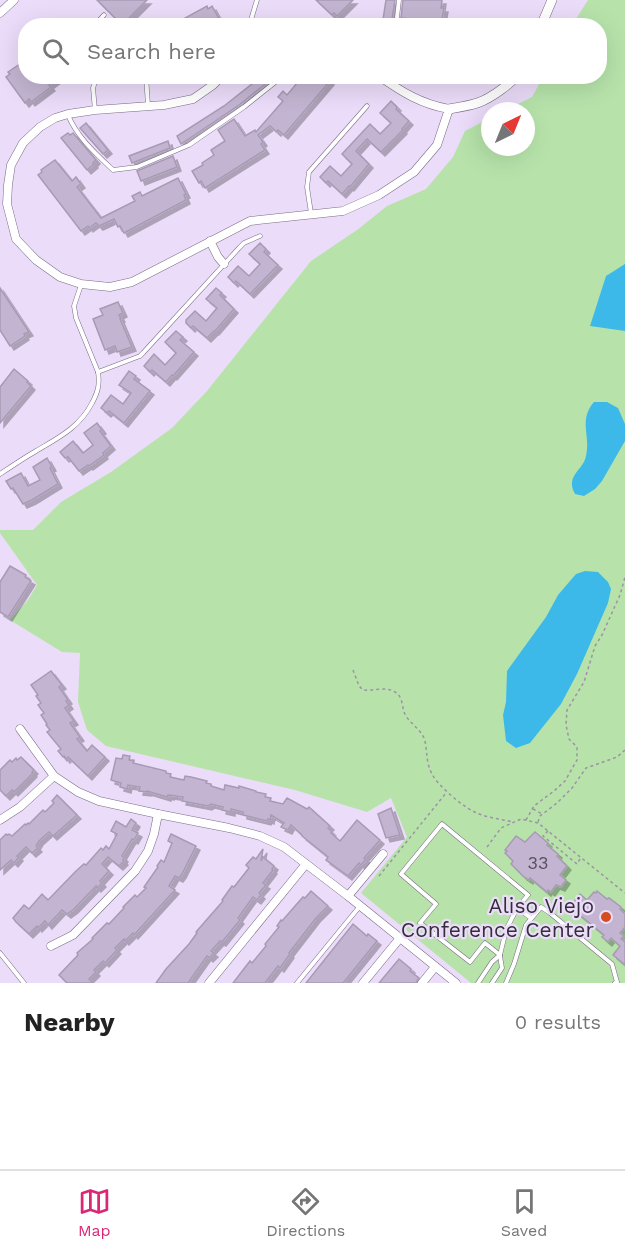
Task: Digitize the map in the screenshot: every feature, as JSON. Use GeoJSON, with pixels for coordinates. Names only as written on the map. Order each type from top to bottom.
{"type":"FeatureCollection","features":[{"type":"Feature","properties":{"kind":"street"},"geometry":{"type":"LineString","coordinates":[[0,13],[14,0]]}},
{"type":"Feature","properties":{"kind":"street"},"geometry":{"type":"LineString","coordinates":[[544,18],[552,0]]}},
{"type":"Feature","properties":{"kind":"street"},"geometry":{"type":"LineString","coordinates":[[214,84],[193,99],[164,105],[68,114],[55,118],[40,127],[23,143],[11,165],[4,205],[16,239],[36,260],[60,278],[81,284],[110,287],[132,282],[250,221],[343,210],[379,195],[414,172],[437,145],[449,109]]}},
{"type":"Feature","properties":{"kind":"street"},"geometry":{"type":"LineString","coordinates":[[391,84],[409,96],[449,109],[488,100],[509,84]]}},
{"type":"Feature","properties":{"kind":"street"},"geometry":{"type":"LineString","coordinates":[[210,241],[224,264]]}},
{"type":"Feature","properties":{"kind":"street"},"geometry":{"type":"LineString","coordinates":[[20,729],[54,777],[78,792],[99,801],[260,836],[284,847],[456,983]]}},
{"type":"Feature","properties":{"kind":"street"},"geometry":{"type":"LineString","coordinates":[[0,820],[20,807],[54,777]]}},
{"type":"Feature","properties":{"kind":"street"},"geometry":{"type":"LineString","coordinates":[[51,946],[73,935],[135,871],[148,851],[158,814]]}},
{"type":"Feature","properties":{"kind":"street"},"geometry":{"type":"LineString","coordinates":[[348,896],[383,854]]}},
{"type":"Feature","properties":{"kind":"street"},"geometry":{"type":"LineString","coordinates":[[209,983],[306,864]]}},
{"type":"Feature","properties":{"kind":"street"},"geometry":{"type":"LineString","coordinates":[[363,983],[400,938]]}},
{"type":"Feature","properties":{"kind":"street"},"geometry":{"type":"LineString","coordinates":[[422,983],[435,967]]}},
{"type":"Feature","properties":{"kind":"lane"},"geometry":{"type":"LineString","coordinates":[[252,18],[257,0]]}},
{"type":"Feature","properties":{"kind":"lane"},"geometry":{"type":"LineString","coordinates":[[397,18],[399,0]]}},
{"type":"Feature","properties":{"kind":"lane"},"geometry":{"type":"LineString","coordinates":[[101,18],[104,15]]}},
{"type":"Feature","properties":{"kind":"lane"},"geometry":{"type":"LineString","coordinates":[[94,84],[95,110]]}},
{"type":"Feature","properties":{"kind":"lane"},"geometry":{"type":"LineString","coordinates":[[147,84],[148,106]]}},
{"type":"Feature","properties":{"kind":"lane"},"geometry":{"type":"LineString","coordinates":[[68,114],[71,123],[89,147],[113,170],[137,167],[189,145],[273,84]]}},
{"type":"Feature","properties":{"kind":"lane"},"geometry":{"type":"LineString","coordinates":[[311,213],[307,187],[309,172],[367,106]]}},
{"type":"Feature","properties":{"kind":"lane"},"geometry":{"type":"LineString","coordinates":[[98,372],[140,356],[244,243],[260,237]]}},
{"type":"Feature","properties":{"kind":"lane"},"geometry":{"type":"LineString","coordinates":[[0,474],[77,425],[98,391],[98,372],[76,318],[74,306],[81,284]]}},
{"type":"Feature","properties":{"kind":"lane"},"geometry":{"type":"LineString","coordinates":[[492,983],[502,968],[500,955],[506,930],[517,908],[528,895],[442,824],[400,874],[436,904],[420,923],[470,962],[485,943],[500,955]]}},
{"type":"Feature","properties":{"kind":"lane"},"geometry":{"type":"LineString","coordinates":[[297,983],[360,906]]}},
{"type":"Feature","properties":{"kind":"lane"},"geometry":{"type":"LineString","coordinates":[[506,983],[526,925],[541,907],[612,964],[616,982]]}},
{"type":"Feature","properties":{"kind":"lane"},"geometry":{"type":"LineString","coordinates":[[517,908],[531,918]]}},
{"type":"Feature","properties":{"kind":"lane"},"geometry":{"type":"LineString","coordinates":[[0,953],[24,983]]}},
{"type":"Feature","properties":{"kind":"lane"},"geometry":{"type":"LineString","coordinates":[[478,983],[492,962],[500,955]]}},
{"type":"Feature","properties":{"kind":"path"},"geometry":{"type":"LineString","coordinates":[[526,820],[533,808],[565,781],[577,760],[577,747],[569,739],[566,725],[567,710],[584,681],[595,646],[620,595],[625,577]]}},
{"type":"Feature","properties":{"kind":"path"},"geometry":{"type":"LineString","coordinates":[[353,670],[363,690],[391,690],[398,694],[406,716],[425,741],[427,763],[439,785],[476,813],[513,822]]}},
{"type":"Feature","properties":{"kind":"path"},"geometry":{"type":"LineString","coordinates":[[537,823],[542,814],[565,795],[586,768],[617,757],[625,750]]}},
{"type":"Feature","properties":{"kind":"path"},"geometry":{"type":"LineString","coordinates":[[380,876],[447,792]]}},
{"type":"Feature","properties":{"kind":"path"},"geometry":{"type":"LineString","coordinates":[[533,808],[542,814]]}},
{"type":"Feature","properties":{"kind":"path"},"geometry":{"type":"LineString","coordinates":[[488,847],[501,828],[513,822],[521,819],[537,823],[625,893]]}},
{"type":"Feature","properties":{"kind":"path"},"geometry":{"type":"LineString","coordinates":[[548,830],[543,837],[577,864],[581,858]]}},
{"type":"Feature","properties":{"kind":"green space"},"geometry":{"type":"Polygon","coordinates":[[[588,0],[625,0],[625,983],[471,983],[361,893],[407,837],[391,798],[367,812],[295,790],[106,746],[87,730],[78,702],[80,653],[62,652],[10,620],[28,600],[37,585],[0,530],[33,530],[61,502],[111,472],[172,428],[207,391],[311,261],[357,230],[387,206],[426,189],[453,157],[465,131],[481,123],[481,156],[535,156],[535,102],[522,102],[532,97],[539,84],[607,84],[607,18],[576,18],[588,0]]]}},
{"type":"Feature","properties":{"kind":"water"},"geometry":{"type":"Polygon","coordinates":[[[625,264],[625,331],[590,326],[606,276],[625,264]]]}},
{"type":"Feature","properties":{"kind":"water"},"geometry":{"type":"Polygon","coordinates":[[[594,402],[607,402],[618,408],[625,424],[625,441],[602,481],[584,496],[575,494],[572,482],[586,456],[587,415],[594,402]]]}},
{"type":"Feature","properties":{"kind":"water"},"geometry":{"type":"Polygon","coordinates":[[[585,571],[598,572],[608,582],[611,589],[608,603],[577,674],[561,704],[530,743],[516,748],[506,741],[503,715],[506,702],[507,671],[546,617],[558,595],[576,574],[585,571]]]}},
{"type":"Feature","properties":{"kind":"building"},"geometry":{"type":"Polygon","coordinates":[[[97,0],[147,0],[129,18],[115,18],[97,0]]]}},
{"type":"Feature","properties":{"kind":"building"},"geometry":{"type":"Polygon","coordinates":[[[316,0],[353,0],[337,16],[334,13],[332,15],[316,0]]]}},
{"type":"Feature","properties":{"kind":"building"},"geometry":{"type":"Polygon","coordinates":[[[386,0],[395,0],[392,18],[383,18],[386,0]]]}},
{"type":"Feature","properties":{"kind":"building"},"geometry":{"type":"Polygon","coordinates":[[[403,0],[442,0],[441,8],[444,8],[442,18],[401,18],[403,0]]]}},
{"type":"Feature","properties":{"kind":"building"},"geometry":{"type":"Polygon","coordinates":[[[207,6],[208,9],[212,6],[219,18],[185,18],[207,6]]]}},
{"type":"Feature","properties":{"kind":"building"},"geometry":{"type":"Polygon","coordinates":[[[18,65],[18,84],[50,84],[51,87],[31,102],[29,99],[25,103],[6,77],[10,74],[8,72],[18,65]]]}},
{"type":"Feature","properties":{"kind":"building"},"geometry":{"type":"Polygon","coordinates":[[[252,84],[265,84],[239,105],[181,144],[177,136],[224,106],[252,84]]]}},
{"type":"Feature","properties":{"kind":"building"},"geometry":{"type":"Polygon","coordinates":[[[296,84],[327,84],[284,135],[270,126],[258,135],[265,150],[205,188],[201,181],[199,183],[192,171],[214,155],[211,150],[225,141],[218,130],[234,119],[245,136],[255,130],[256,132],[283,101],[278,97],[283,91],[287,95],[296,84]]]}},
{"type":"Feature","properties":{"kind":"building"},"geometry":{"type":"Polygon","coordinates":[[[391,101],[409,121],[381,152],[367,139],[356,151],[369,164],[342,194],[320,177],[330,166],[341,176],[352,164],[342,154],[370,124],[380,134],[391,123],[380,113],[391,101]]]}},
{"type":"Feature","properties":{"kind":"building"},"geometry":{"type":"Polygon","coordinates":[[[86,123],[108,150],[103,154],[80,128],[86,123]]]}},
{"type":"Feature","properties":{"kind":"building"},"geometry":{"type":"Polygon","coordinates":[[[68,133],[70,135],[73,133],[96,160],[87,170],[61,138],[68,133]]]}},
{"type":"Feature","properties":{"kind":"building"},"geometry":{"type":"Polygon","coordinates":[[[168,141],[170,148],[132,163],[129,156],[168,141]]]}},
{"type":"Feature","properties":{"kind":"building"},"geometry":{"type":"Polygon","coordinates":[[[173,156],[177,167],[141,181],[137,171],[173,156]]]}},
{"type":"Feature","properties":{"kind":"building"},"geometry":{"type":"Polygon","coordinates":[[[55,160],[72,181],[76,177],[81,184],[77,187],[101,218],[135,201],[132,196],[140,192],[142,196],[178,178],[186,194],[184,195],[186,200],[124,233],[114,219],[99,226],[96,223],[81,231],[38,175],[55,160]]]}},
{"type":"Feature","properties":{"kind":"building"},"geometry":{"type":"Polygon","coordinates":[[[260,243],[266,249],[264,252],[278,265],[250,294],[228,277],[238,266],[249,276],[260,264],[249,254],[260,243]]]}},
{"type":"Feature","properties":{"kind":"building"},"geometry":{"type":"Polygon","coordinates":[[[0,288],[29,332],[10,346],[0,330],[0,288]]]}},
{"type":"Feature","properties":{"kind":"building"},"geometry":{"type":"Polygon","coordinates":[[[216,288],[234,309],[207,338],[193,326],[191,328],[186,320],[195,311],[206,321],[217,308],[206,299],[216,288]]]}},
{"type":"Feature","properties":{"kind":"building"},"geometry":{"type":"Polygon","coordinates":[[[118,302],[123,313],[119,315],[120,319],[132,347],[117,352],[115,346],[105,350],[93,319],[103,315],[100,309],[118,302]]]}},
{"type":"Feature","properties":{"kind":"building"},"geometry":{"type":"Polygon","coordinates":[[[176,331],[183,337],[180,340],[194,352],[166,382],[144,366],[154,354],[165,365],[176,353],[165,342],[176,331]]]}},
{"type":"Feature","properties":{"kind":"building"},"geometry":{"type":"Polygon","coordinates":[[[14,369],[31,386],[0,423],[0,387],[14,369]]]}},
{"type":"Feature","properties":{"kind":"building"},"geometry":{"type":"Polygon","coordinates":[[[129,371],[136,376],[134,379],[150,391],[124,423],[109,411],[107,413],[101,408],[111,395],[123,404],[131,393],[119,385],[129,371]]]}},
{"type":"Feature","properties":{"kind":"building"},"geometry":{"type":"Polygon","coordinates":[[[97,423],[111,446],[103,453],[104,455],[79,471],[68,457],[65,458],[60,452],[73,441],[83,453],[93,445],[84,433],[97,423]]]}},
{"type":"Feature","properties":{"kind":"building"},"geometry":{"type":"Polygon","coordinates":[[[47,458],[58,484],[23,504],[6,481],[21,473],[28,486],[40,480],[33,467],[47,458]]]}},
{"type":"Feature","properties":{"kind":"building"},"geometry":{"type":"Polygon","coordinates":[[[10,566],[26,575],[25,577],[31,581],[8,617],[0,612],[0,582],[10,566]]]}},
{"type":"Feature","properties":{"kind":"building"},"geometry":{"type":"Polygon","coordinates":[[[51,671],[62,685],[59,687],[68,700],[66,701],[69,705],[65,708],[74,721],[70,723],[80,737],[77,739],[87,751],[92,745],[105,757],[88,776],[58,751],[61,749],[47,732],[50,730],[41,715],[44,713],[38,705],[41,703],[31,685],[51,671]]]}},
{"type":"Feature","properties":{"kind":"building"},"geometry":{"type":"Polygon","coordinates":[[[123,755],[130,756],[129,760],[134,761],[133,763],[166,771],[171,774],[170,777],[184,780],[185,776],[191,777],[207,781],[206,783],[211,786],[224,790],[225,785],[239,788],[239,786],[266,794],[265,797],[271,798],[270,801],[283,804],[287,798],[307,809],[309,807],[330,826],[328,828],[331,833],[340,841],[357,820],[380,840],[364,858],[366,859],[361,865],[359,863],[348,876],[326,860],[328,857],[291,825],[288,830],[281,827],[284,823],[271,815],[270,820],[267,821],[243,815],[243,812],[231,809],[231,812],[222,810],[223,807],[211,804],[208,806],[182,801],[183,797],[168,795],[167,797],[139,791],[140,787],[128,785],[127,789],[120,787],[121,783],[111,780],[116,758],[122,759],[123,755]]]}},
{"type":"Feature","properties":{"kind":"building"},"geometry":{"type":"Polygon","coordinates":[[[21,757],[34,770],[33,773],[14,792],[12,790],[6,796],[0,790],[0,770],[10,760],[12,762],[21,757]]]}},
{"type":"Feature","properties":{"kind":"building"},"geometry":{"type":"Polygon","coordinates":[[[57,795],[77,815],[53,836],[49,832],[39,841],[36,846],[38,848],[32,853],[26,847],[14,863],[11,860],[0,870],[0,840],[6,834],[12,836],[43,810],[45,812],[54,803],[52,801],[57,795]]]}},
{"type":"Feature","properties":{"kind":"building"},"geometry":{"type":"Polygon","coordinates":[[[391,808],[400,835],[386,838],[378,814],[391,808]]]}},
{"type":"Feature","properties":{"kind":"building"},"geometry":{"type":"Polygon","coordinates":[[[131,819],[136,823],[132,830],[138,833],[122,856],[124,861],[119,866],[108,857],[102,864],[109,871],[100,881],[102,883],[97,888],[96,886],[74,909],[67,914],[62,910],[48,925],[45,921],[29,934],[16,922],[13,918],[24,905],[29,909],[42,894],[48,900],[101,848],[103,850],[106,846],[109,849],[117,834],[111,831],[116,821],[126,827],[131,819]]]}},
{"type":"Feature","properties":{"kind":"building"},"geometry":{"type":"Polygon","coordinates":[[[535,832],[548,843],[547,845],[567,866],[560,875],[566,880],[561,887],[556,885],[551,892],[548,890],[547,892],[530,878],[529,880],[523,876],[511,864],[513,861],[505,853],[516,836],[525,842],[535,832]]]}},
{"type":"Feature","properties":{"kind":"building"},"geometry":{"type":"Polygon","coordinates":[[[171,834],[196,846],[182,874],[179,878],[175,876],[169,886],[175,890],[134,935],[133,933],[125,941],[124,939],[105,963],[103,961],[94,970],[96,972],[89,979],[93,983],[67,983],[59,975],[78,955],[77,953],[107,923],[109,924],[135,895],[137,897],[146,888],[144,887],[161,860],[164,862],[172,843],[168,841],[171,834]]]}},
{"type":"Feature","properties":{"kind":"building"},"geometry":{"type":"Polygon","coordinates":[[[263,849],[261,861],[263,857],[274,866],[263,883],[266,885],[259,893],[261,895],[257,900],[253,897],[238,918],[240,920],[222,942],[220,941],[211,951],[214,953],[209,958],[207,956],[188,983],[156,983],[223,901],[232,886],[234,887],[249,868],[246,865],[253,857],[256,859],[263,849]]]}},
{"type":"Feature","properties":{"kind":"building"},"geometry":{"type":"Polygon","coordinates":[[[311,891],[328,906],[316,918],[280,968],[278,966],[265,983],[233,983],[250,961],[252,963],[266,946],[265,944],[279,927],[277,926],[281,920],[311,891]]]}},
{"type":"Feature","properties":{"kind":"building","name":"Aliso Viejo Conference Center"},"geometry":{"type":"Polygon","coordinates":[[[597,891],[621,907],[620,909],[625,914],[625,927],[620,933],[624,936],[621,939],[625,940],[625,965],[613,955],[620,946],[611,938],[608,942],[602,937],[604,935],[570,907],[580,894],[587,900],[597,891]]]}},
{"type":"Feature","properties":{"kind":"building"},"geometry":{"type":"Polygon","coordinates":[[[353,924],[377,941],[343,983],[306,983],[353,924]]]}},
{"type":"Feature","properties":{"kind":"building"},"geometry":{"type":"Polygon","coordinates":[[[399,959],[419,978],[416,983],[379,983],[399,959]]]}},
{"type":"Feature","properties":{"kind":"place","name":"Aliso Viejo Conference Center"},"geometry":{"type":"Point","coordinates":[606,917]}}]}
